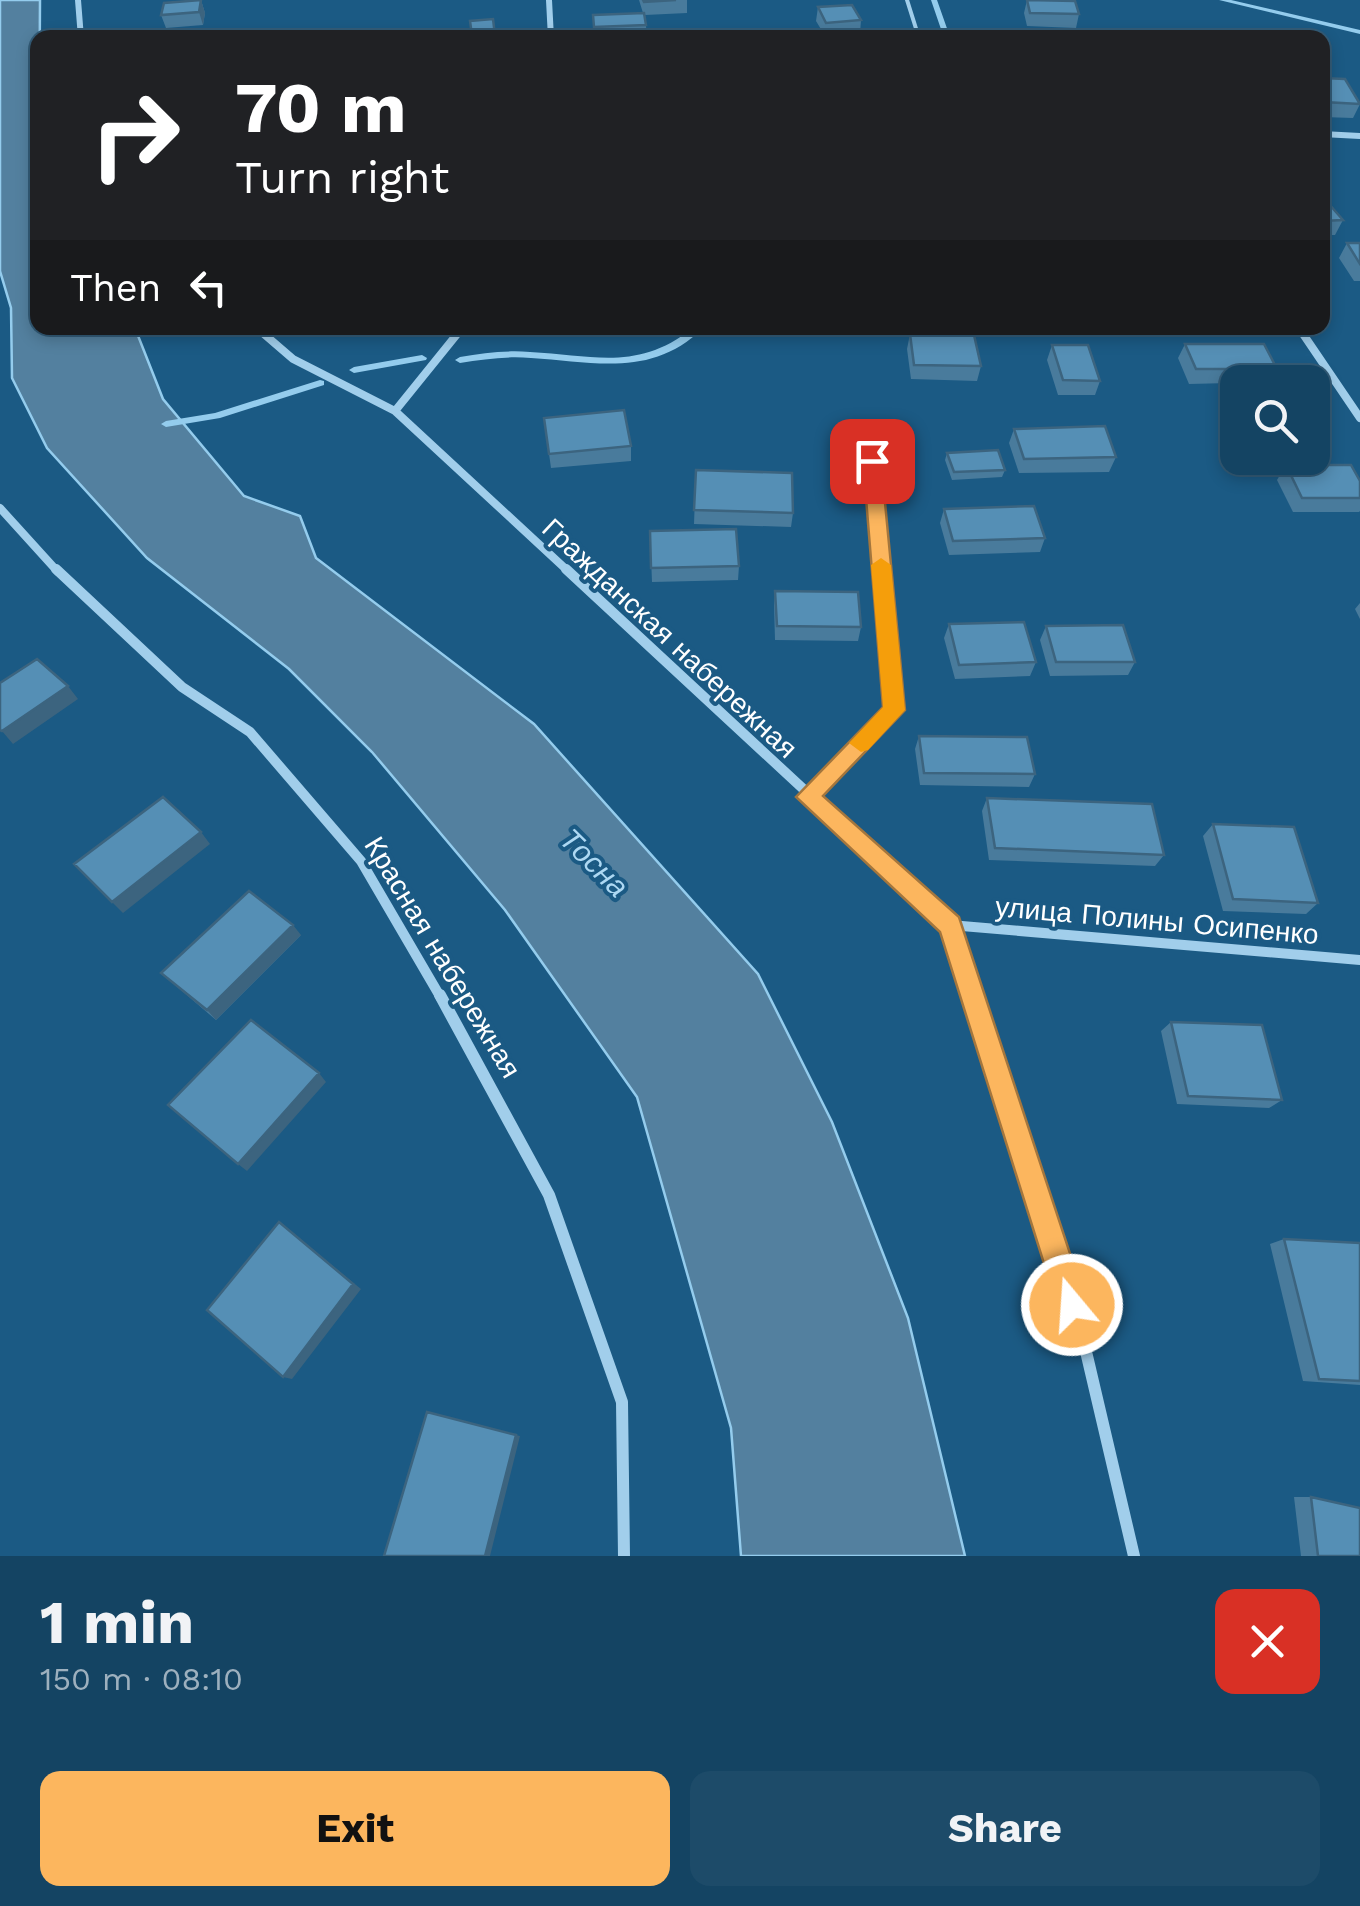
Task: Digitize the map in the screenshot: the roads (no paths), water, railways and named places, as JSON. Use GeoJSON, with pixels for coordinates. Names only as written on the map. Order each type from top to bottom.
{"type":"FeatureCollection","features":[{"type":"Feature","properties":{"kind":"street"},"geometry":{"type":"LineString","coordinates":[[78,0],[80,30]]}},
{"type":"Feature","properties":{"kind":"street"},"geometry":{"type":"LineString","coordinates":[[549,0],[551,30]]}},
{"type":"Feature","properties":{"kind":"street"},"geometry":{"type":"LineString","coordinates":[[1330,134],[1360,136]]}},
{"type":"Feature","properties":{"kind":"street","name":"Гражданская набережная"},"geometry":{"type":"LineString","coordinates":[[265,335],[293,359],[395,411],[950,925]]}},
{"type":"Feature","properties":{"kind":"street"},"geometry":{"type":"LineString","coordinates":[[395,411],[456,335]]}},
{"type":"Feature","properties":{"kind":"street"},"geometry":{"type":"LineString","coordinates":[[1303,335],[1360,418]]}},
{"type":"Feature","properties":{"kind":"street"},"geometry":{"type":"LineString","coordinates":[[808,797],[894,710],[870,439]]}},
{"type":"Feature","properties":{"kind":"street","name":"Красная набережная"},"geometry":{"type":"LineString","coordinates":[[0,508],[33,548],[182,687],[250,732],[371,878],[491,1082],[548,1194],[622,1402],[624,1556]]}},
{"type":"Feature","properties":{"kind":"street"},"geometry":{"type":"LineString","coordinates":[[950,925],[1084,1343],[1134,1556]]}},
{"type":"Feature","properties":{"kind":"street","name":"улица Полины Осипенко"},"geometry":{"type":"LineString","coordinates":[[950,925],[1360,960]]}},
{"type":"Feature","properties":{"kind":"lane"},"geometry":{"type":"LineString","coordinates":[[906,0],[916,30]]}},
{"type":"Feature","properties":{"kind":"water","name":"Тосна"},"geometry":{"type":"Polygon","coordinates":[[[0,0],[40,0],[40,30],[30,30],[30,335],[138,335],[163,399],[244,496],[300,516],[316,558],[534,724],[758,974],[832,1122],[908,1318],[965,1556],[741,1556],[731,1428],[637,1097],[505,910],[372,752],[289,669],[147,558],[47,448],[12,378],[11,308],[0,271],[0,0]]]}},
{"type":"Feature","properties":{"kind":"waterway"},"geometry":{"type":"LineString","coordinates":[[934,0],[945,30]]}},
{"type":"Feature","properties":{"kind":"waterway"},"geometry":{"type":"LineString","coordinates":[[1222,0],[1360,32]]}},
{"type":"Feature","properties":{"kind":"waterway"},"geometry":{"type":"LineString","coordinates":[[460,360],[507,354],[632,360],[655,355],[689,335]]}},
{"type":"Feature","properties":{"kind":"waterway"},"geometry":{"type":"LineString","coordinates":[[354,370],[422,358]]}},
{"type":"Feature","properties":{"kind":"waterway"},"geometry":{"type":"LineString","coordinates":[[166,424],[216,416],[320,383]]}}]}
